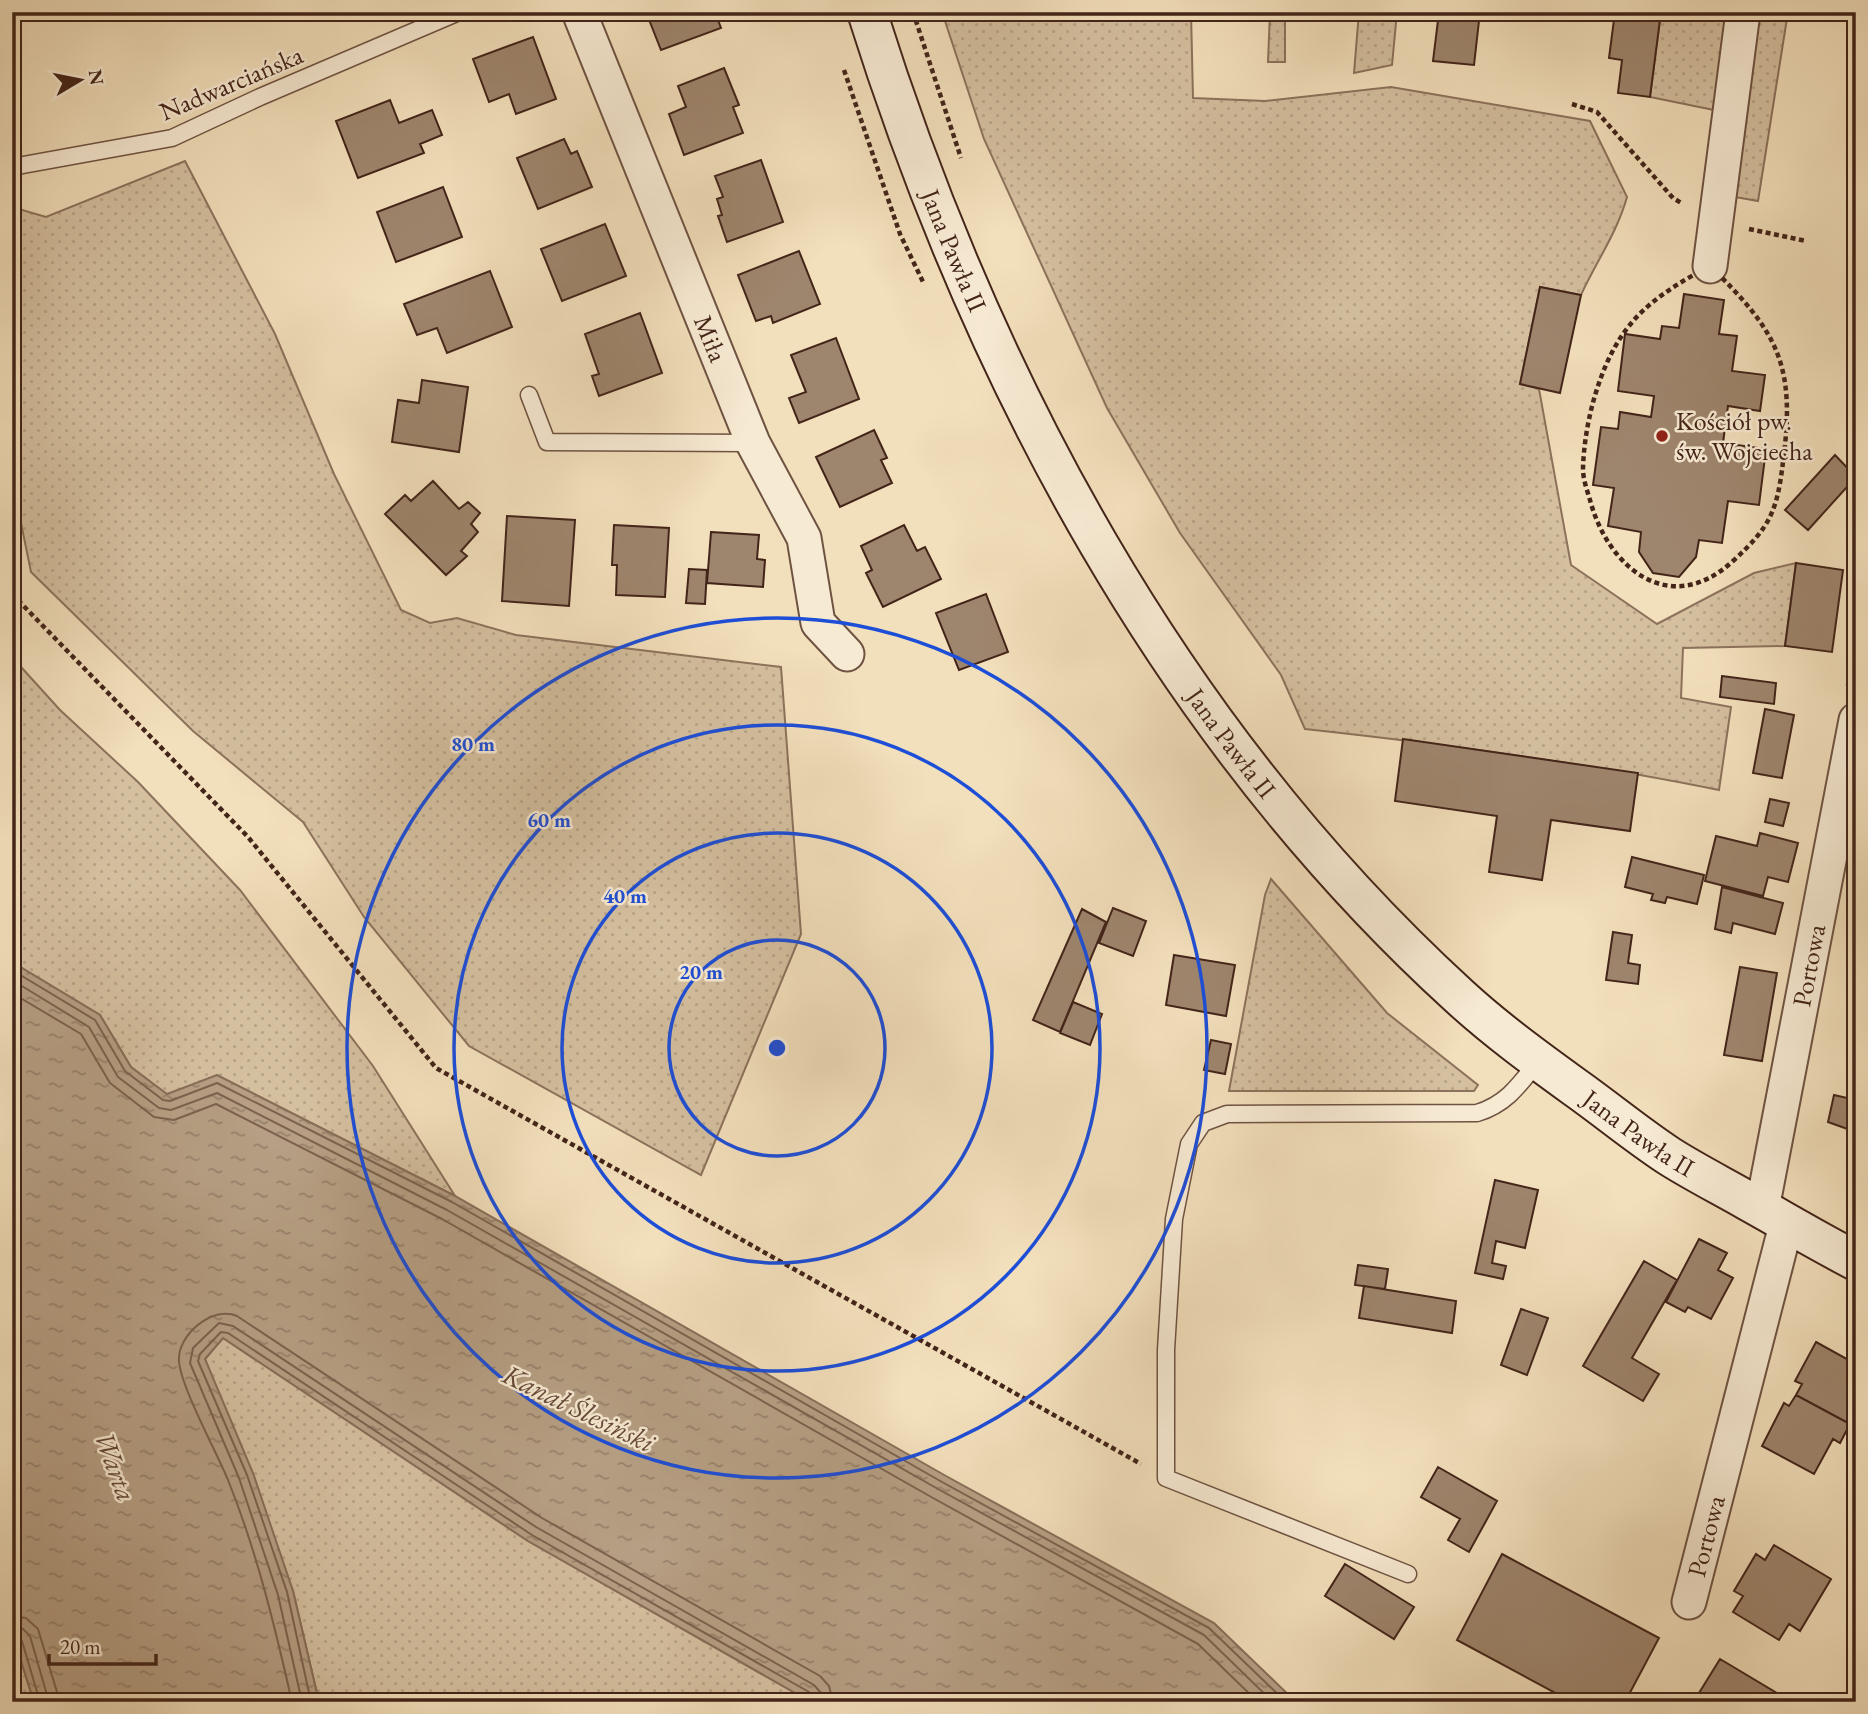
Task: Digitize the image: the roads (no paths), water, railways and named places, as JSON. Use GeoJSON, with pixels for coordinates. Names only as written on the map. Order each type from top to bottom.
{"type":"FeatureCollection","features":[{"type":"Feature","properties":{"kind":"main road","name":"Jana Pawła II"},"geometry":{"type":"LineString","coordinates":[[867,12],[908,136],[1003,362],[1113,572],[1214,722],[1334,872],[1460,997],[1539,1060],[1671,1157],[1856,1261]]}},
{"type":"Feature","properties":{"kind":"street","name":"Miła"},"geometry":{"type":"LineString","coordinates":[[579,12],[753,443],[804,538],[818,623],[847,654]]}},
{"type":"Feature","properties":{"kind":"street"},"geometry":{"type":"LineString","coordinates":[[1710,266],[1743,12]]}},
{"type":"Feature","properties":{"kind":"street","name":"Portowa"},"geometry":{"type":"LineString","coordinates":[[1689,1602],[1774,1217],[1856,720]]}},
{"type":"Feature","properties":{"kind":"lane","name":"Nadwarciańska"},"geometry":{"type":"LineString","coordinates":[[12,167],[172,138],[272,91],[459,12]]}},
{"type":"Feature","properties":{"kind":"lane"},"geometry":{"type":"LineString","coordinates":[[529,394],[547,442],[753,443]]}},
{"type":"Feature","properties":{"kind":"lane"},"geometry":{"type":"LineString","coordinates":[[1408,1574],[1166,1478],[1166,1350],[1174,1219],[1189,1143],[1203,1124],[1227,1114],[1477,1113],[1497,1107],[1509,1097],[1539,1060]]}},
{"type":"Feature","properties":{"kind":"water"},"geometry":{"type":"Polygon","coordinates":[[[12,962],[100,1015],[131,1067],[167,1094],[217,1075],[455,1196],[946,1476],[1214,1623],[1296,1702],[811,1702],[528,1541],[223,1338],[205,1359],[253,1473],[293,1591],[319,1702],[34,1702],[12,1632],[12,962]]]}},
{"type":"Feature","properties":{"kind":"place","name":"Kościół pw. św. Wojciecha"},"geometry":{"type":"Point","coordinates":[1662,436]}},
{"type":"Feature","properties":{"kind":"water label","name":"Kanał Ślesiński"},"geometry":{"type":"Point","coordinates":[579,1408]}},
{"type":"Feature","properties":{"kind":"water label","name":"Warta"},"geometry":{"type":"Point","coordinates":[116,1466]}}]}
